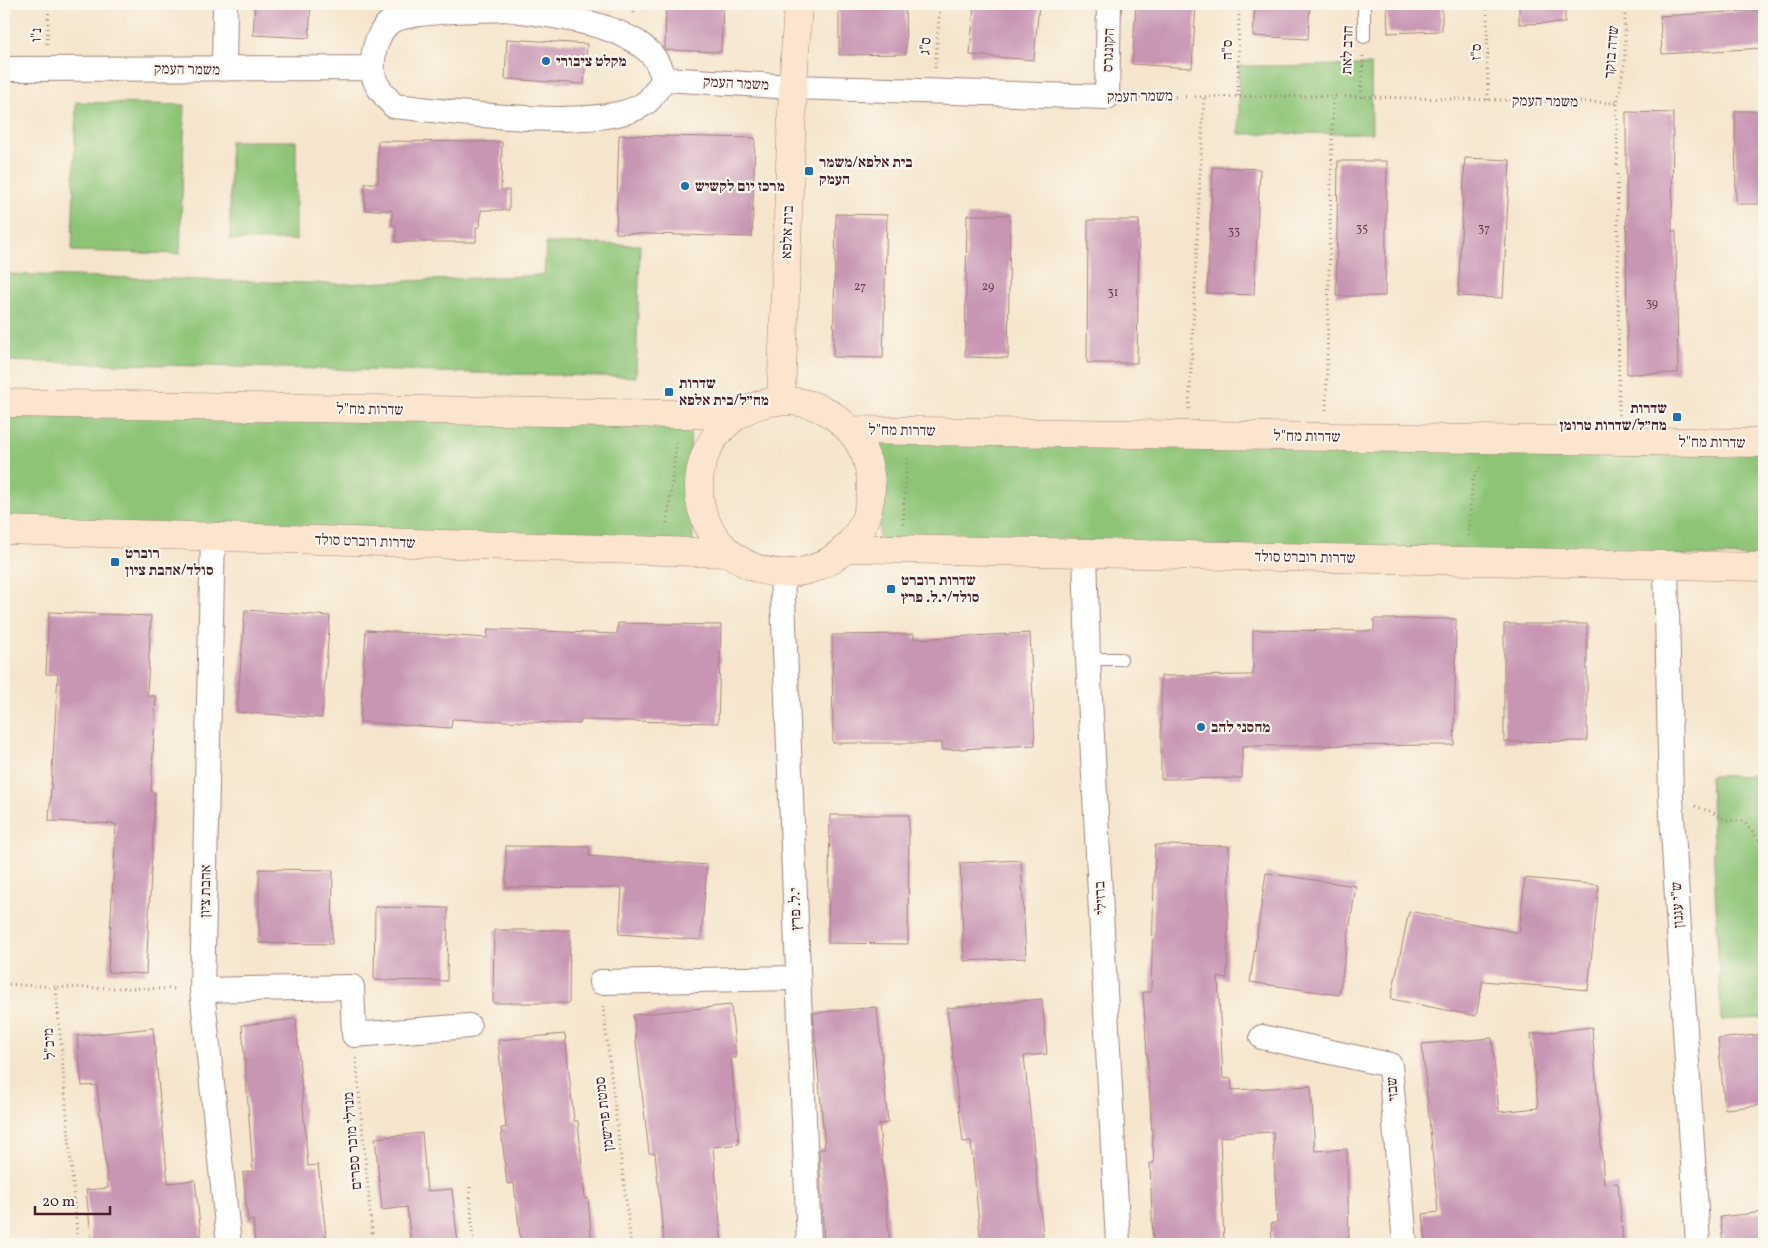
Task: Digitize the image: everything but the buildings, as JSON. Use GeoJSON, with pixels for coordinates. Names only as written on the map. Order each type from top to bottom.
{"type":"FeatureCollection","features":[{"type":"Feature","properties":{"kind":"street"},"geometry":{"type":"LineString","coordinates":[[224,69],[226,4]]}},
{"type":"Feature","properties":{"kind":"street","name":"בית אלפא"},"geometry":{"type":"LineString","coordinates":[[781,400],[792,87],[798,4]]}},
{"type":"Feature","properties":{"kind":"street","name":"הקונגרס"},"geometry":{"type":"LineString","coordinates":[[1107,97],[1109,4]]}},
{"type":"Feature","properties":{"kind":"street"},"geometry":{"type":"LineString","coordinates":[[506,6],[579,20],[632,39],[653,55],[664,79],[648,101],[622,114],[577,119],[394,106],[376,87],[371,68],[375,44],[389,23],[414,15],[506,6]]}},
{"type":"Feature","properties":{"kind":"street","name":"משמר העמק"},"geometry":{"type":"LineString","coordinates":[[4,69],[371,68]]}},
{"type":"Feature","properties":{"kind":"street","name":"משמר העמק"},"geometry":{"type":"LineString","coordinates":[[664,79],[792,87],[1107,97]]}},
{"type":"Feature","properties":{"kind":"street"},"geometry":{"type":"LineString","coordinates":[[781,400],[807,403],[830,413],[850,430],[864,451],[871,476],[870,502],[862,526],[847,548],[828,562],[805,571],[782,574],[752,568],[727,553],[710,532],[700,508],[698,481],[704,456],[717,432],[737,415],[758,405],[781,400]]}},
{"type":"Feature","properties":{"kind":"street","name":"שדרות מח\"ל"},"geometry":{"type":"LineString","coordinates":[[6,403],[737,415]]}},
{"type":"Feature","properties":{"kind":"street","name":"שדרות מח\"ל"},"geometry":{"type":"LineString","coordinates":[[850,430],[1764,443]]}},
{"type":"Feature","properties":{"kind":"street","name":"שדרות רוברט סולד"},"geometry":{"type":"LineString","coordinates":[[5,521],[213,537],[727,553]]}},
{"type":"Feature","properties":{"kind":"street","name":"אהבת ציון"},"geometry":{"type":"LineString","coordinates":[[213,537],[202,990],[229,1244]]}},
{"type":"Feature","properties":{"kind":"street","name":"שדרות רוברט סולד"},"geometry":{"type":"LineString","coordinates":[[847,548],[1764,567]]}},
{"type":"Feature","properties":{"kind":"street","name":"ברזילי"},"geometry":{"type":"LineString","coordinates":[[1086,552],[1088,659],[1118,1244]]}},
{"type":"Feature","properties":{"kind":"street","name":"ש\"י עגנון"},"geometry":{"type":"LineString","coordinates":[[1666,565],[1671,798],[1698,1244]]}},
{"type":"Feature","properties":{"kind":"street","name":"י.ל. פרץ"},"geometry":{"type":"LineString","coordinates":[[782,574],[808,1244]]}},
{"type":"Feature","properties":{"kind":"street"},"geometry":{"type":"LineString","coordinates":[[600,982],[798,978]]}},
{"type":"Feature","properties":{"kind":"street"},"geometry":{"type":"LineString","coordinates":[[202,990],[352,988],[354,1035],[469,1026]]}},
{"type":"Feature","properties":{"kind":"street","name":"שבזי"},"geometry":{"type":"LineString","coordinates":[[1262,1037],[1390,1065],[1405,1244]]}},
{"type":"Feature","properties":{"kind":"lane","name":"חרב לאת"},"geometry":{"type":"LineString","coordinates":[[1364,4],[1364,37]]}},
{"type":"Feature","properties":{"kind":"lane"},"geometry":{"type":"LineString","coordinates":[[1088,659],[1121,659]]}},
{"type":"Feature","properties":{"kind":"path","name":"נ\"ו"},"geometry":{"type":"LineString","coordinates":[[46,68],[49,4]]}},
{"type":"Feature","properties":{"kind":"path","name":"ס\"ג"},"geometry":{"type":"LineString","coordinates":[[933,91],[940,4]]}},
{"type":"Feature","properties":{"kind":"path","name":"ס\"ה"},"geometry":{"type":"LineString","coordinates":[[1238,4],[1238,96]]}},
{"type":"Feature","properties":{"kind":"path","name":"ס\"ז"},"geometry":{"type":"LineString","coordinates":[[1487,4],[1488,100]]}},
{"type":"Feature","properties":{"kind":"path","name":"שדה בוקר"},"geometry":{"type":"LineString","coordinates":[[1619,441],[1617,102],[1625,60],[1626,4]]}},
{"type":"Feature","properties":{"kind":"path","name":"חרב לאת"},"geometry":{"type":"LineString","coordinates":[[1362,97],[1364,37]]}},
{"type":"Feature","properties":{"kind":"path"},"geometry":{"type":"LineString","coordinates":[[1188,434],[1204,96]]}},
{"type":"Feature","properties":{"kind":"path","name":"משמר העמק"},"geometry":{"type":"LineString","coordinates":[[1107,97],[1333,96],[1617,102]]}},
{"type":"Feature","properties":{"kind":"path"},"geometry":{"type":"LineString","coordinates":[[1326,436],[1333,96]]}},
{"type":"Feature","properties":{"kind":"path"},"geometry":{"type":"LineString","coordinates":[[5,521],[6,403]]}},
{"type":"Feature","properties":{"kind":"path"},"geometry":{"type":"LineString","coordinates":[[667,523],[680,414]]}},
{"type":"Feature","properties":{"kind":"path"},"geometry":{"type":"LineString","coordinates":[[903,525],[908,430]]}},
{"type":"Feature","properties":{"kind":"path"},"geometry":{"type":"LineString","coordinates":[[1466,560],[1473,478],[1502,439]]}},
{"type":"Feature","properties":{"kind":"path"},"geometry":{"type":"LineString","coordinates":[[1671,798],[1712,812],[1725,820],[1744,821],[1764,846]]}},
{"type":"Feature","properties":{"kind":"path","name":"סמטת פרישמן"},"geometry":{"type":"LineString","coordinates":[[600,982],[630,1244]]}},
{"type":"Feature","properties":{"kind":"path"},"geometry":{"type":"LineString","coordinates":[[4,984],[202,990]]}},
{"type":"Feature","properties":{"kind":"path","name":"מיכ\"ל"},"geometry":{"type":"LineString","coordinates":[[56,987],[78,1244]]}},
{"type":"Feature","properties":{"kind":"path","name":"מנדלי מוכר ספרים"},"geometry":{"type":"LineString","coordinates":[[354,1035],[373,1244]]}},
{"type":"Feature","properties":{"kind":"path"},"geometry":{"type":"LineString","coordinates":[[470,1187],[473,1244]]}},
{"type":"Feature","properties":{"kind":"green space"},"geometry":{"type":"Polygon","coordinates":[[[1371,65],[1372,133],[1239,134],[1239,66],[1371,65]]]}},
{"type":"Feature","properties":{"kind":"green space"},"geometry":{"type":"Polygon","coordinates":[[[76,102],[185,105],[180,254],[72,251],[76,102]]]}},
{"type":"Feature","properties":{"kind":"green space"},"geometry":{"type":"Polygon","coordinates":[[[230,141],[296,141],[296,240],[230,240],[230,141]]]}},
{"type":"Feature","properties":{"kind":"green space"},"geometry":{"type":"Polygon","coordinates":[[[546,243],[640,245],[636,377],[4,361],[4,274],[340,284],[544,275],[546,243]]]}},
{"type":"Feature","properties":{"kind":"green space"},"geometry":{"type":"Polygon","coordinates":[[[4,404],[690,421],[693,543],[4,522],[4,404]]]}},
{"type":"Feature","properties":{"kind":"green space"},"geometry":{"type":"Polygon","coordinates":[[[881,439],[1764,449],[1764,557],[879,539],[881,439]]]}},
{"type":"Feature","properties":{"kind":"green space"},"geometry":{"type":"Polygon","coordinates":[[[1764,775],[1764,1018],[1721,1020],[1710,776],[1764,775]]]}},
{"type":"Feature","properties":{"kind":"place","name":"מקלט ציבורי"},"geometry":{"type":"Point","coordinates":[546,61]}},
{"type":"Feature","properties":{"kind":"place","name":"בית אלפא/משמר העמק"},"geometry":{"type":"Point","coordinates":[809,171]}},
{"type":"Feature","properties":{"kind":"place","name":"מרכז יום לקשיש"},"geometry":{"type":"Point","coordinates":[685,186]}},
{"type":"Feature","properties":{"kind":"place","name":"שדרות מח״ל/בית אלפא"},"geometry":{"type":"Point","coordinates":[669,392]}},
{"type":"Feature","properties":{"kind":"place","name":"שדרות מח״ל/שדרות טרומן"},"geometry":{"type":"Point","coordinates":[1677,417]}},
{"type":"Feature","properties":{"kind":"place","name":"רוברט סולד/אהבת ציון"},"geometry":{"type":"Point","coordinates":[115,562]}},
{"type":"Feature","properties":{"kind":"place","name":"שדרות רוברט סולד/י.ל. פרץ"},"geometry":{"type":"Point","coordinates":[891,589]}},
{"type":"Feature","properties":{"kind":"place","name":"מחסני להב"},"geometry":{"type":"Point","coordinates":[1201,727]}}]}
